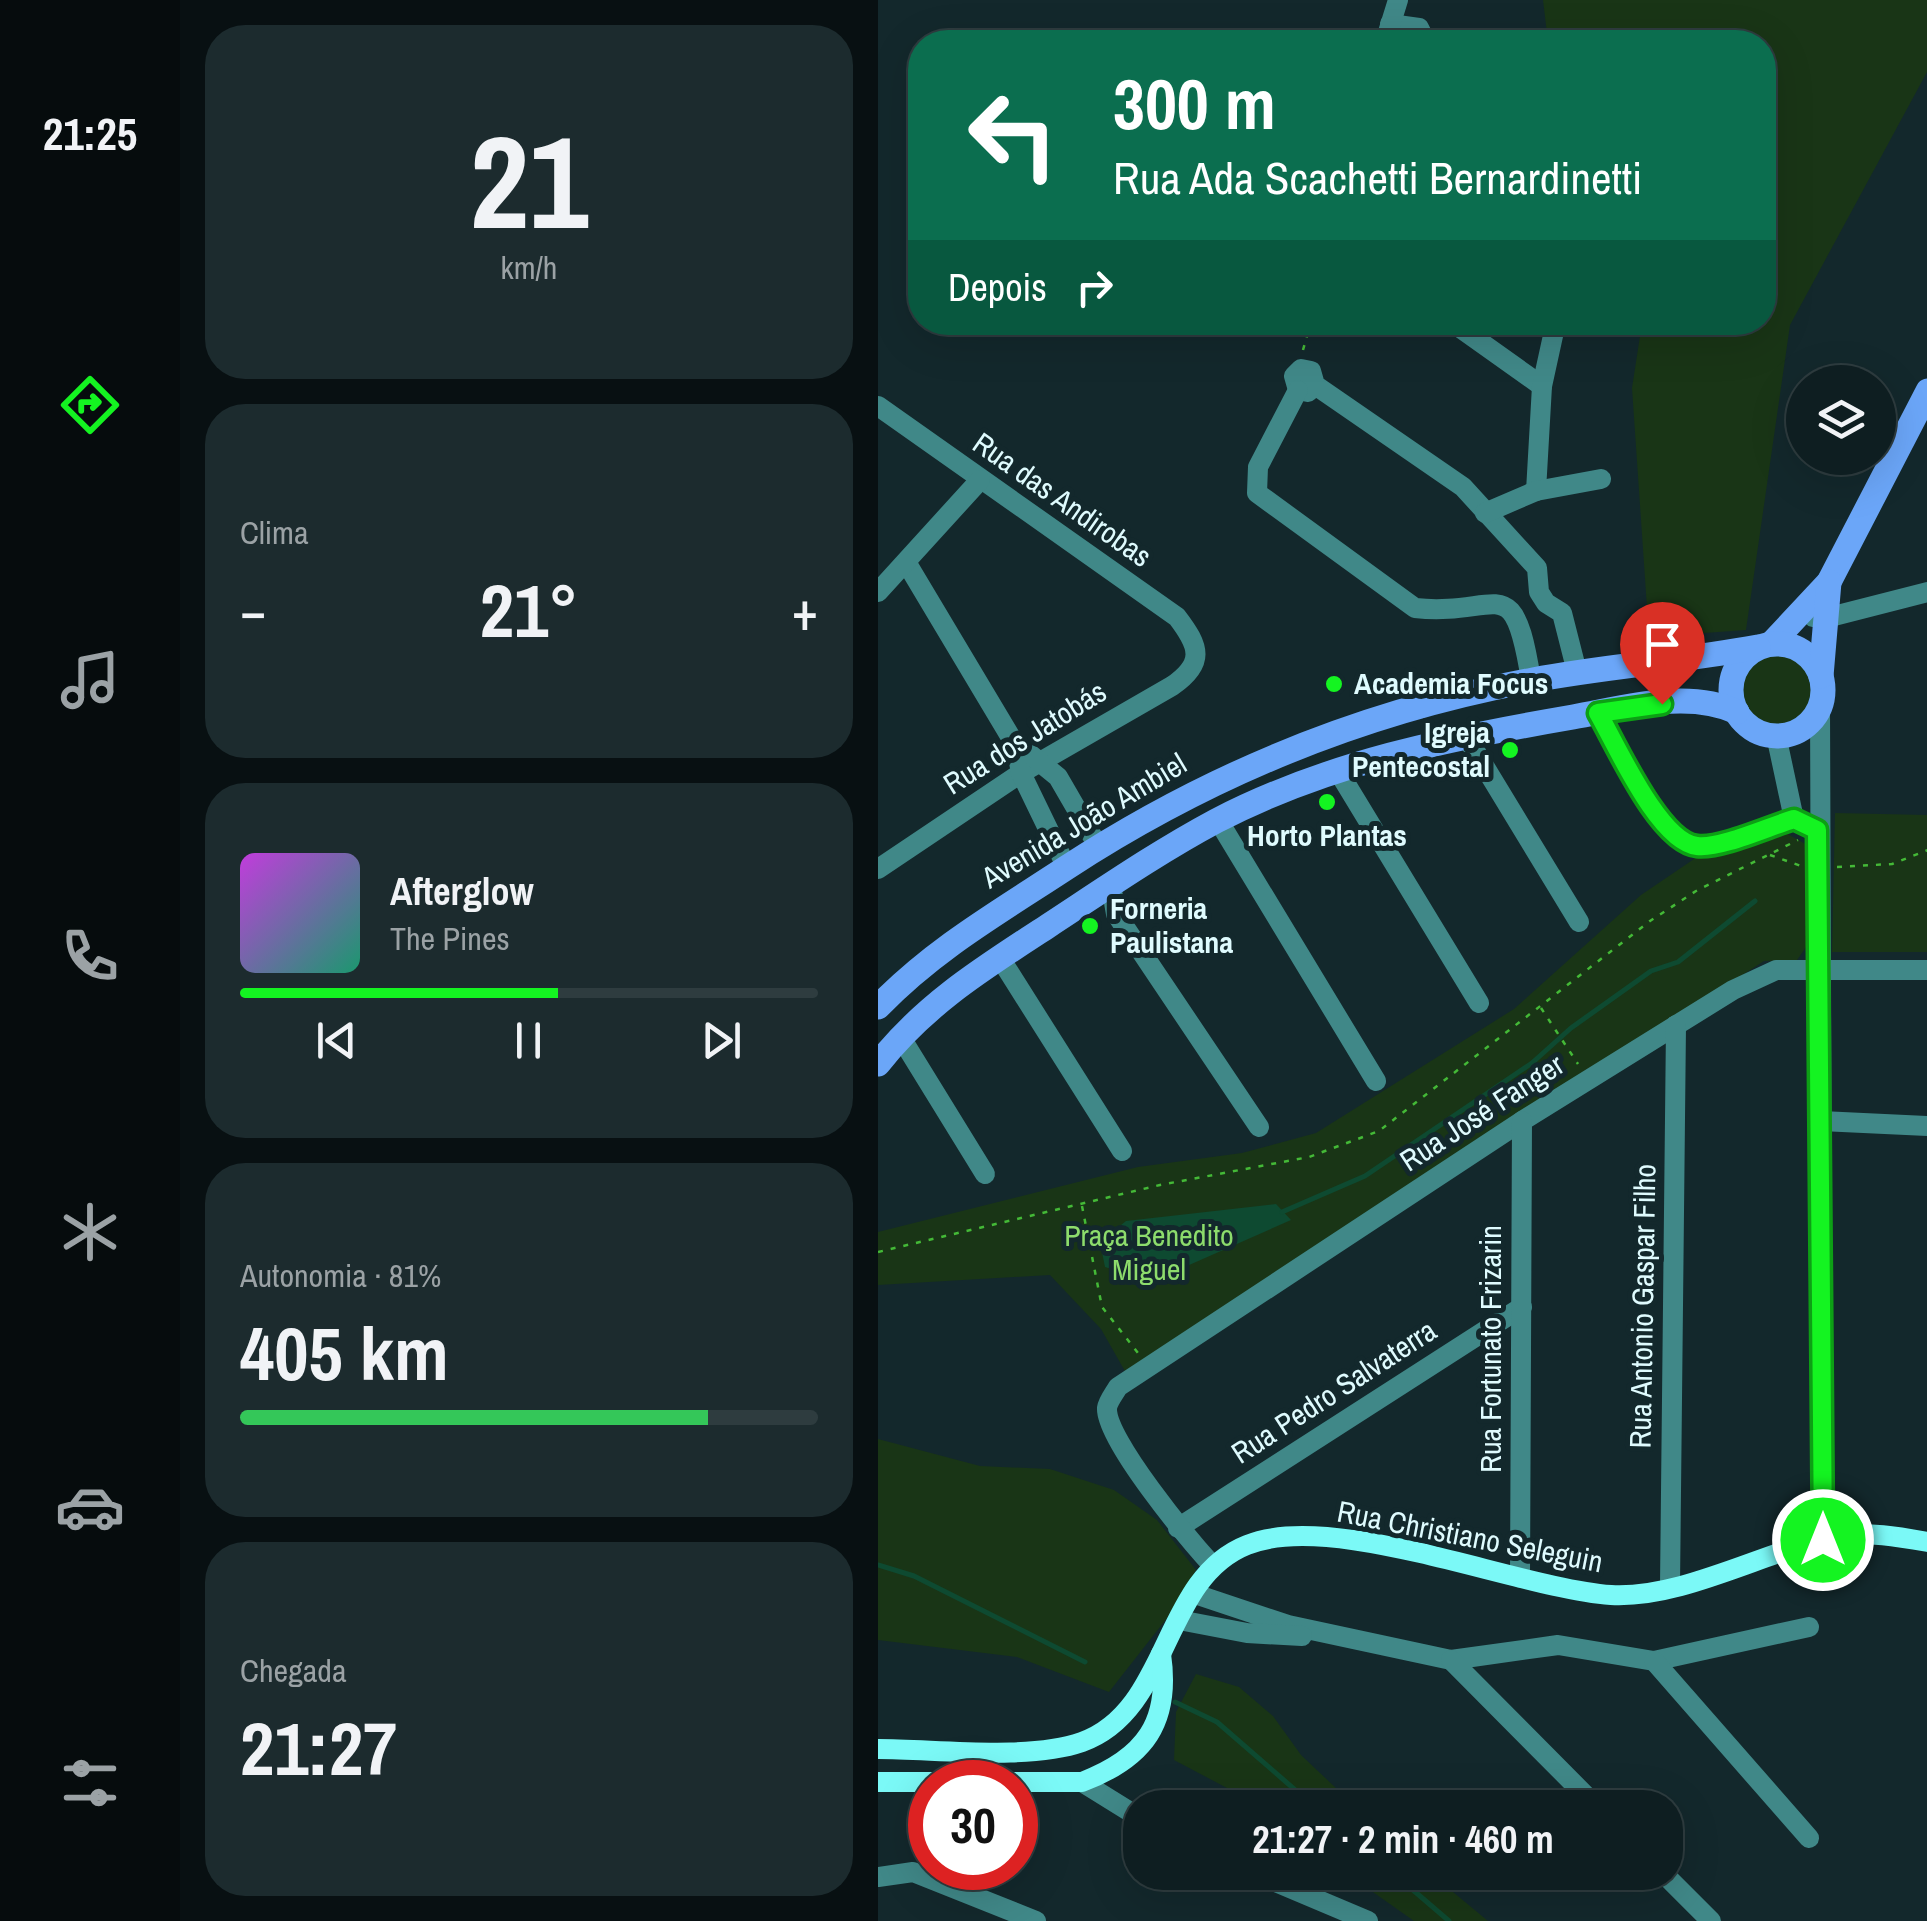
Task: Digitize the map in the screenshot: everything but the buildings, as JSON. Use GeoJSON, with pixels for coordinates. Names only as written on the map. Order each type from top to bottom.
{"type":"FeatureCollection","features":[{"type":"Feature","properties":{"kind":"main road"},"geometry":{"type":"LineString","coordinates":[[1736,712],[1731,682],[1736,668],[1800,616],[1829,582],[1928,391]]}},
{"type":"Feature","properties":{"kind":"main road"},"geometry":{"type":"LineString","coordinates":[[878,1064],[937,1000],[1112,885],[1218,820],[1338,771],[1466,736],[1694,700],[1712,701],[1736,712],[1758,732],[1776,735],[1801,729],[1820,706],[1829,582]]}},
{"type":"Feature","properties":{"kind":"main road","name":"Avenida João Ambiel"},"geometry":{"type":"LineString","coordinates":[[878,1007],[912,972],[957,936],[1098,846],[1224,776],[1295,746],[1404,710],[1532,680],[1663,664],[1765,645]]}},
{"type":"Feature","properties":{"kind":"main road"},"geometry":{"type":"LineString","coordinates":[[1765,645],[1802,651],[1821,676]]}},
{"type":"Feature","properties":{"kind":"main road"},"geometry":{"type":"LineString","coordinates":[[1098,846],[1111,867],[1112,885]]}},
{"type":"Feature","properties":{"kind":"main road"},"geometry":{"type":"LineString","coordinates":[[1067,868],[1070,892],[1086,902]]}},
{"type":"Feature","properties":{"kind":"main road","name":"Rua Christiano Seleguin"},"geometry":{"type":"LineString","coordinates":[[1213,1566],[1246,1545],[1297,1536],[1479,1565],[1520,1578],[1614,1595],[1670,1586],[1823,1540],[1878,1535],[1928,1542]]}},
{"type":"Feature","properties":{"kind":"main road"},"geometry":{"type":"LineString","coordinates":[[878,1749],[1054,1748],[1098,1733],[1135,1702],[1160,1650],[1213,1566]]}},
{"type":"Feature","properties":{"kind":"main road"},"geometry":{"type":"LineString","coordinates":[[878,1782],[1082,1782],[1141,1748],[1158,1721],[1166,1688],[1160,1650]]}},
{"type":"Feature","properties":{"kind":"main road"},"geometry":{"type":"LineString","coordinates":[[1135,1702],[1151,1708],[1158,1721]]}},
{"type":"Feature","properties":{"kind":"street"},"geometry":{"type":"LineString","coordinates":[[1388,30],[1398,0]]}},
{"type":"Feature","properties":{"kind":"street"},"geometry":{"type":"LineString","coordinates":[[1470,335],[1542,386]]}},
{"type":"Feature","properties":{"kind":"street"},"geometry":{"type":"LineString","coordinates":[[1536,491],[1542,386],[1553,335]]}},
{"type":"Feature","properties":{"kind":"street"},"geometry":{"type":"LineString","coordinates":[[1532,680],[1522,621],[1509,608],[1483,603],[1415,608],[1257,494],[1258,467],[1304,382],[1463,487],[1537,568],[1539,592],[1546,603],[1562,613],[1577,672]]}},
{"type":"Feature","properties":{"kind":"street","name":"Rua das Andirobas"},"geometry":{"type":"LineString","coordinates":[[878,406],[1177,617],[1192,636],[1196,655]]}},
{"type":"Feature","properties":{"kind":"street"},"geometry":{"type":"LineString","coordinates":[[1485,514],[1536,491],[1600,479]]}},
{"type":"Feature","properties":{"kind":"street"},"geometry":{"type":"LineString","coordinates":[[878,592],[980,480]]}},
{"type":"Feature","properties":{"kind":"street"},"geometry":{"type":"LineString","coordinates":[[906,562],[1016,746],[1021,772],[1067,868]]}},
{"type":"Feature","properties":{"kind":"street"},"geometry":{"type":"LineString","coordinates":[[1800,616],[1826,618],[1928,592]]}},
{"type":"Feature","properties":{"kind":"street","name":"Rua dos Jatobás"},"geometry":{"type":"LineString","coordinates":[[878,869],[1021,772],[1172,686],[1191,673],[1196,655]]}},
{"type":"Feature","properties":{"kind":"street"},"geometry":{"type":"LineString","coordinates":[[1820,706],[1817,866],[1823,1540]]}},
{"type":"Feature","properties":{"kind":"street"},"geometry":{"type":"LineString","coordinates":[[1598,713],[1658,817],[1682,841],[1702,847],[1794,819],[1817,830]]}},
{"type":"Feature","properties":{"kind":"street"},"geometry":{"type":"LineString","coordinates":[[1776,735],[1794,819]]}},
{"type":"Feature","properties":{"kind":"street"},"geometry":{"type":"LineString","coordinates":[[1466,736],[1579,922]]}},
{"type":"Feature","properties":{"kind":"street"},"geometry":{"type":"LineString","coordinates":[[1016,746],[1041,761],[1058,778],[1098,846]]}},
{"type":"Feature","properties":{"kind":"street"},"geometry":{"type":"LineString","coordinates":[[1338,771],[1479,1004]]}},
{"type":"Feature","properties":{"kind":"street"},"geometry":{"type":"LineString","coordinates":[[1218,820],[1376,1081]]}},
{"type":"Feature","properties":{"kind":"street"},"geometry":{"type":"LineString","coordinates":[[1112,885],[1116,914],[1259,1127]]}},
{"type":"Feature","properties":{"kind":"street"},"geometry":{"type":"LineString","coordinates":[[1086,902],[1116,914]]}},
{"type":"Feature","properties":{"kind":"street"},"geometry":{"type":"LineString","coordinates":[[1000,958],[1122,1151]]}},
{"type":"Feature","properties":{"kind":"street","name":"Rua José Fanger"},"geometry":{"type":"LineString","coordinates":[[1178,1528],[1109,1422],[1107,1405],[1118,1387],[1522,1121],[1676,1025],[1776,970],[1928,970]]}},
{"type":"Feature","properties":{"kind":"street","name":"Rua Antonio Gaspar Filho"},"geometry":{"type":"LineString","coordinates":[[1670,1586],[1676,1025]]}},
{"type":"Feature","properties":{"kind":"street"},"geometry":{"type":"LineString","coordinates":[[900,1036],[985,1174]]}},
{"type":"Feature","properties":{"kind":"street"},"geometry":{"type":"LineString","coordinates":[[1821,1120],[1928,1126]]}},
{"type":"Feature","properties":{"kind":"street","name":"Rua Fortunato Frizarin"},"geometry":{"type":"LineString","coordinates":[[1520,1578],[1522,1121]]}},
{"type":"Feature","properties":{"kind":"street","name":"Rua Pedro Salvaterra"},"geometry":{"type":"LineString","coordinates":[[1178,1528],[1522,1307]]}},
{"type":"Feature","properties":{"kind":"street"},"geometry":{"type":"LineString","coordinates":[[1178,1528],[1213,1566]]}},
{"type":"Feature","properties":{"kind":"street"},"geometry":{"type":"LineString","coordinates":[[1196,1594],[1288,1625],[1451,1660],[1558,1645],[1654,1661],[1809,1627]]}},
{"type":"Feature","properties":{"kind":"street"},"geometry":{"type":"LineString","coordinates":[[1179,1620],[1286,1637],[1339,1633]]}},
{"type":"Feature","properties":{"kind":"street"},"geometry":{"type":"LineString","coordinates":[[1451,1660],[1580,1790]]}},
{"type":"Feature","properties":{"kind":"street"},"geometry":{"type":"LineString","coordinates":[[1654,1661],[1808,1838]]}},
{"type":"Feature","properties":{"kind":"street"},"geometry":{"type":"LineString","coordinates":[[1082,1782],[1123,1807]]}},
{"type":"Feature","properties":{"kind":"street"},"geometry":{"type":"LineString","coordinates":[[878,1877],[913,1872],[1036,1921]]}},
{"type":"Feature","properties":{"kind":"street"},"geometry":{"type":"LineString","coordinates":[[1295,1890],[1368,1921]]}},
{"type":"Feature","properties":{"kind":"street"},"geometry":{"type":"LineString","coordinates":[[1680,1890],[1710,1921]]}},
{"type":"Feature","properties":{"kind":"path"},"geometry":{"type":"LineString","coordinates":[[1304,382],[1309,335]]}},
{"type":"Feature","properties":{"kind":"path"},"geometry":{"type":"LineString","coordinates":[[1770,855],[1801,866],[1857,869],[1892,864],[1928,850]]}},
{"type":"Feature","properties":{"kind":"path"},"geometry":{"type":"LineString","coordinates":[[1540,1007],[1567,1048]]}},
{"type":"Feature","properties":{"kind":"path"},"geometry":{"type":"LineString","coordinates":[[1082,1204],[1102,1307],[1134,1350],[1154,1364]]}},
{"type":"Feature","properties":{"kind":"green space"},"geometry":{"type":"Polygon","coordinates":[[[1543,0],[1927,0],[1927,72],[1790,325],[1746,630],[1649,637],[1632,388],[1640,335],[1776,335],[1776,30],[1547,30],[1543,0]]]}},
{"type":"Feature","properties":{"kind":"green space"},"geometry":{"type":"Polygon","coordinates":[[[1778,655],[1804,665],[1814,691],[1804,717],[1778,727],[1752,717],[1742,691],[1752,665],[1778,655]]]}},
{"type":"Feature","properties":{"kind":"green space"},"geometry":{"type":"Polygon","coordinates":[[[1835,813],[1927,815],[1927,952],[1832,952],[1835,813]]]}},
{"type":"Feature","properties":{"kind":"green space","name":"Praça Benedito Miguel"},"geometry":{"type":"Polygon","coordinates":[[[1786,833],[1809,846],[1809,943],[1797,960],[1764,961],[1126,1373],[1101,1329],[1050,1275],[878,1285],[878,1232],[1138,1167],[1242,1153],[1316,1133],[1514,1009],[1641,895],[1697,857],[1786,833]]]}},
{"type":"Feature","properties":{"kind":"green space"},"geometry":{"type":"Polygon","coordinates":[[[878,1439],[980,1466],[1050,1469],[1114,1490],[1157,1520],[1196,1570],[1167,1618],[1109,1692],[1017,1657],[878,1640],[878,1439]]]}},
{"type":"Feature","properties":{"kind":"green space"},"geometry":{"type":"Polygon","coordinates":[[[1196,1674],[1239,1687],[1273,1716],[1301,1755],[1338,1790],[1231,1790],[1174,1760],[1176,1712],[1196,1674]]]}},
{"type":"Feature","properties":{"kind":"green space"},"geometry":{"type":"Polygon","coordinates":[[[1370,1890],[1451,1890],[1488,1921],[1414,1921],[1370,1890]]]}},
{"type":"Feature","properties":{"kind":"shaded area"},"geometry":{"type":"Polygon","coordinates":[[[1276,1204],[1291,1220],[1171,1273],[1135,1276],[1105,1267],[1100,1242],[1126,1221],[1276,1204]]]}},
{"type":"Feature","properties":{"kind":"waterway"},"geometry":{"type":"LineString","coordinates":[[1282,1212],[1365,1176],[1532,1063],[1571,1028],[1651,971],[1678,962],[1755,901]]}},
{"type":"Feature","properties":{"kind":"waterway"},"geometry":{"type":"LineString","coordinates":[[878,1565],[914,1576],[1085,1662]]}},
{"type":"Feature","properties":{"kind":"waterway"},"geometry":{"type":"LineString","coordinates":[[1175,1702],[1217,1722],[1295,1790]]}},
{"type":"Feature","properties":{"kind":"waterway"},"geometry":{"type":"LineString","coordinates":[[1413,1890],[1449,1921]]}},
{"type":"Feature","properties":{"kind":"place","name":"Academia Focus"},"geometry":{"type":"Point","coordinates":[1334,684]}},
{"type":"Feature","properties":{"kind":"place","name":"Igreja Pentecostal"},"geometry":{"type":"Point","coordinates":[1510,750]}},
{"type":"Feature","properties":{"kind":"place","name":"Horto Plantas"},"geometry":{"type":"Point","coordinates":[1327,802]}},
{"type":"Feature","properties":{"kind":"place","name":"Forneria Paulistana"},"geometry":{"type":"Point","coordinates":[1090,926]}},
{"type":"Feature","properties":{"kind":"route"},"geometry":{"type":"LineString","coordinates":[[1662,704],[1598,713],[1658,817],[1682,841],[1702,847],[1794,819],[1817,830],[1823,1540]]}}]}
